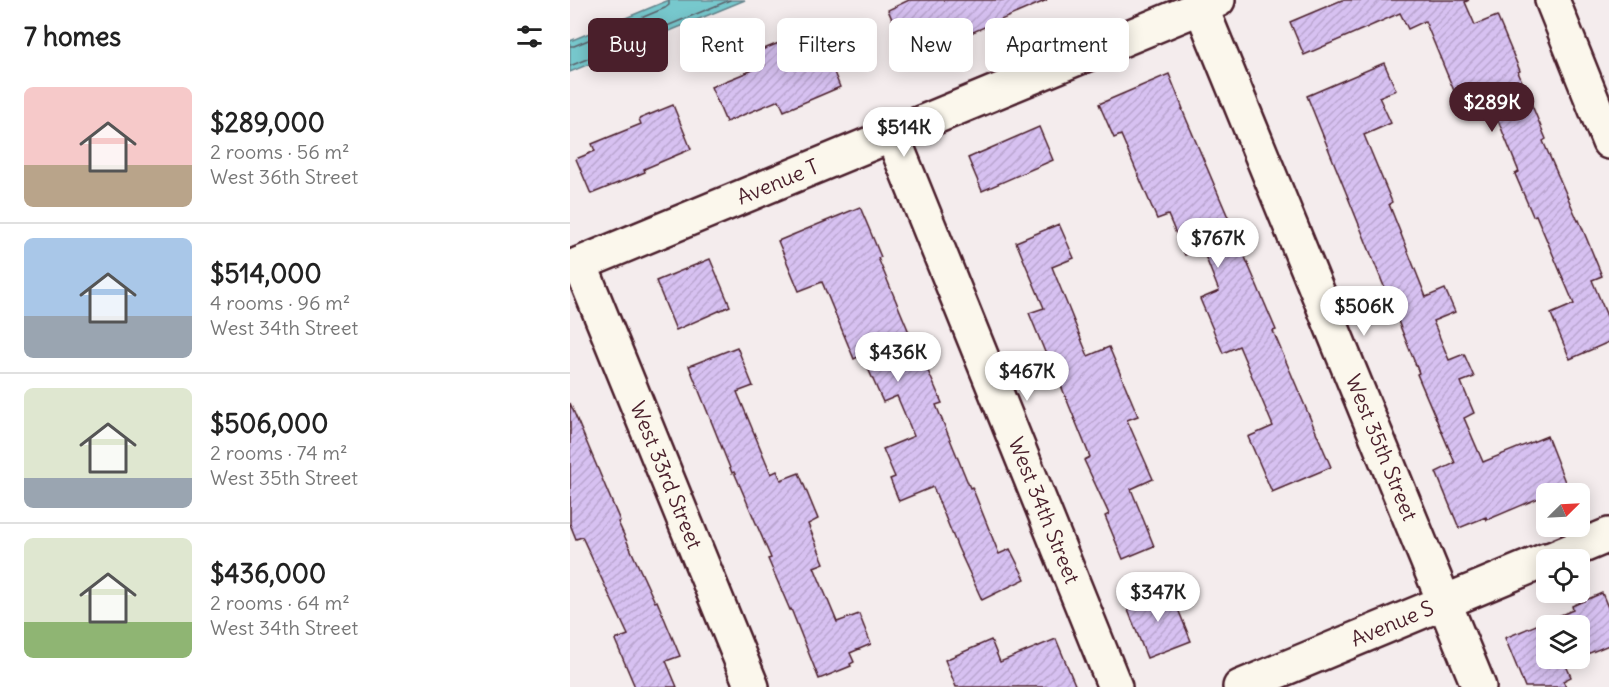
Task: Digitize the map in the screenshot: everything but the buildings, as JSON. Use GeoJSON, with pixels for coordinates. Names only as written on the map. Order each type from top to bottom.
{"type":"FeatureCollection","features":[{"type":"Feature","properties":{"kind":"street"},"geometry":{"type":"LineString","coordinates":[[1551,0],[1609,142]]}},
{"type":"Feature","properties":{"kind":"street","name":"Avenue T"},"geometry":{"type":"LineString","coordinates":[[575,266],[1210,4]]}},
{"type":"Feature","properties":{"kind":"street","name":"West 35th Street"},"geometry":{"type":"LineString","coordinates":[[1210,4],[1479,687]]}},
{"type":"Feature","properties":{"kind":"street","name":"West 34th Street"},"geometry":{"type":"LineString","coordinates":[[892,135],[1115,687]]}},
{"type":"Feature","properties":{"kind":"street","name":"West 33rd Street"},"geometry":{"type":"LineString","coordinates":[[575,266],[752,687]]}},
{"type":"Feature","properties":{"kind":"street","name":"Avenue S"},"geometry":{"type":"LineString","coordinates":[[1575,549],[1609,535]]}},
{"type":"Feature","properties":{"kind":"street","name":"Avenue S"},"geometry":{"type":"LineString","coordinates":[[1240,687],[1536,565]]}},
{"type":"Feature","properties":{"kind":"water"},"geometry":{"type":"Polygon","coordinates":[[[669,0],[745,0],[701,18],[680,18],[680,27],[668,32],[668,18],[626,18],[669,0]]]}},
{"type":"Feature","properties":{"kind":"water"},"geometry":{"type":"Polygon","coordinates":[[[588,34],[588,65],[570,72],[570,41],[588,34]]]}}]}
